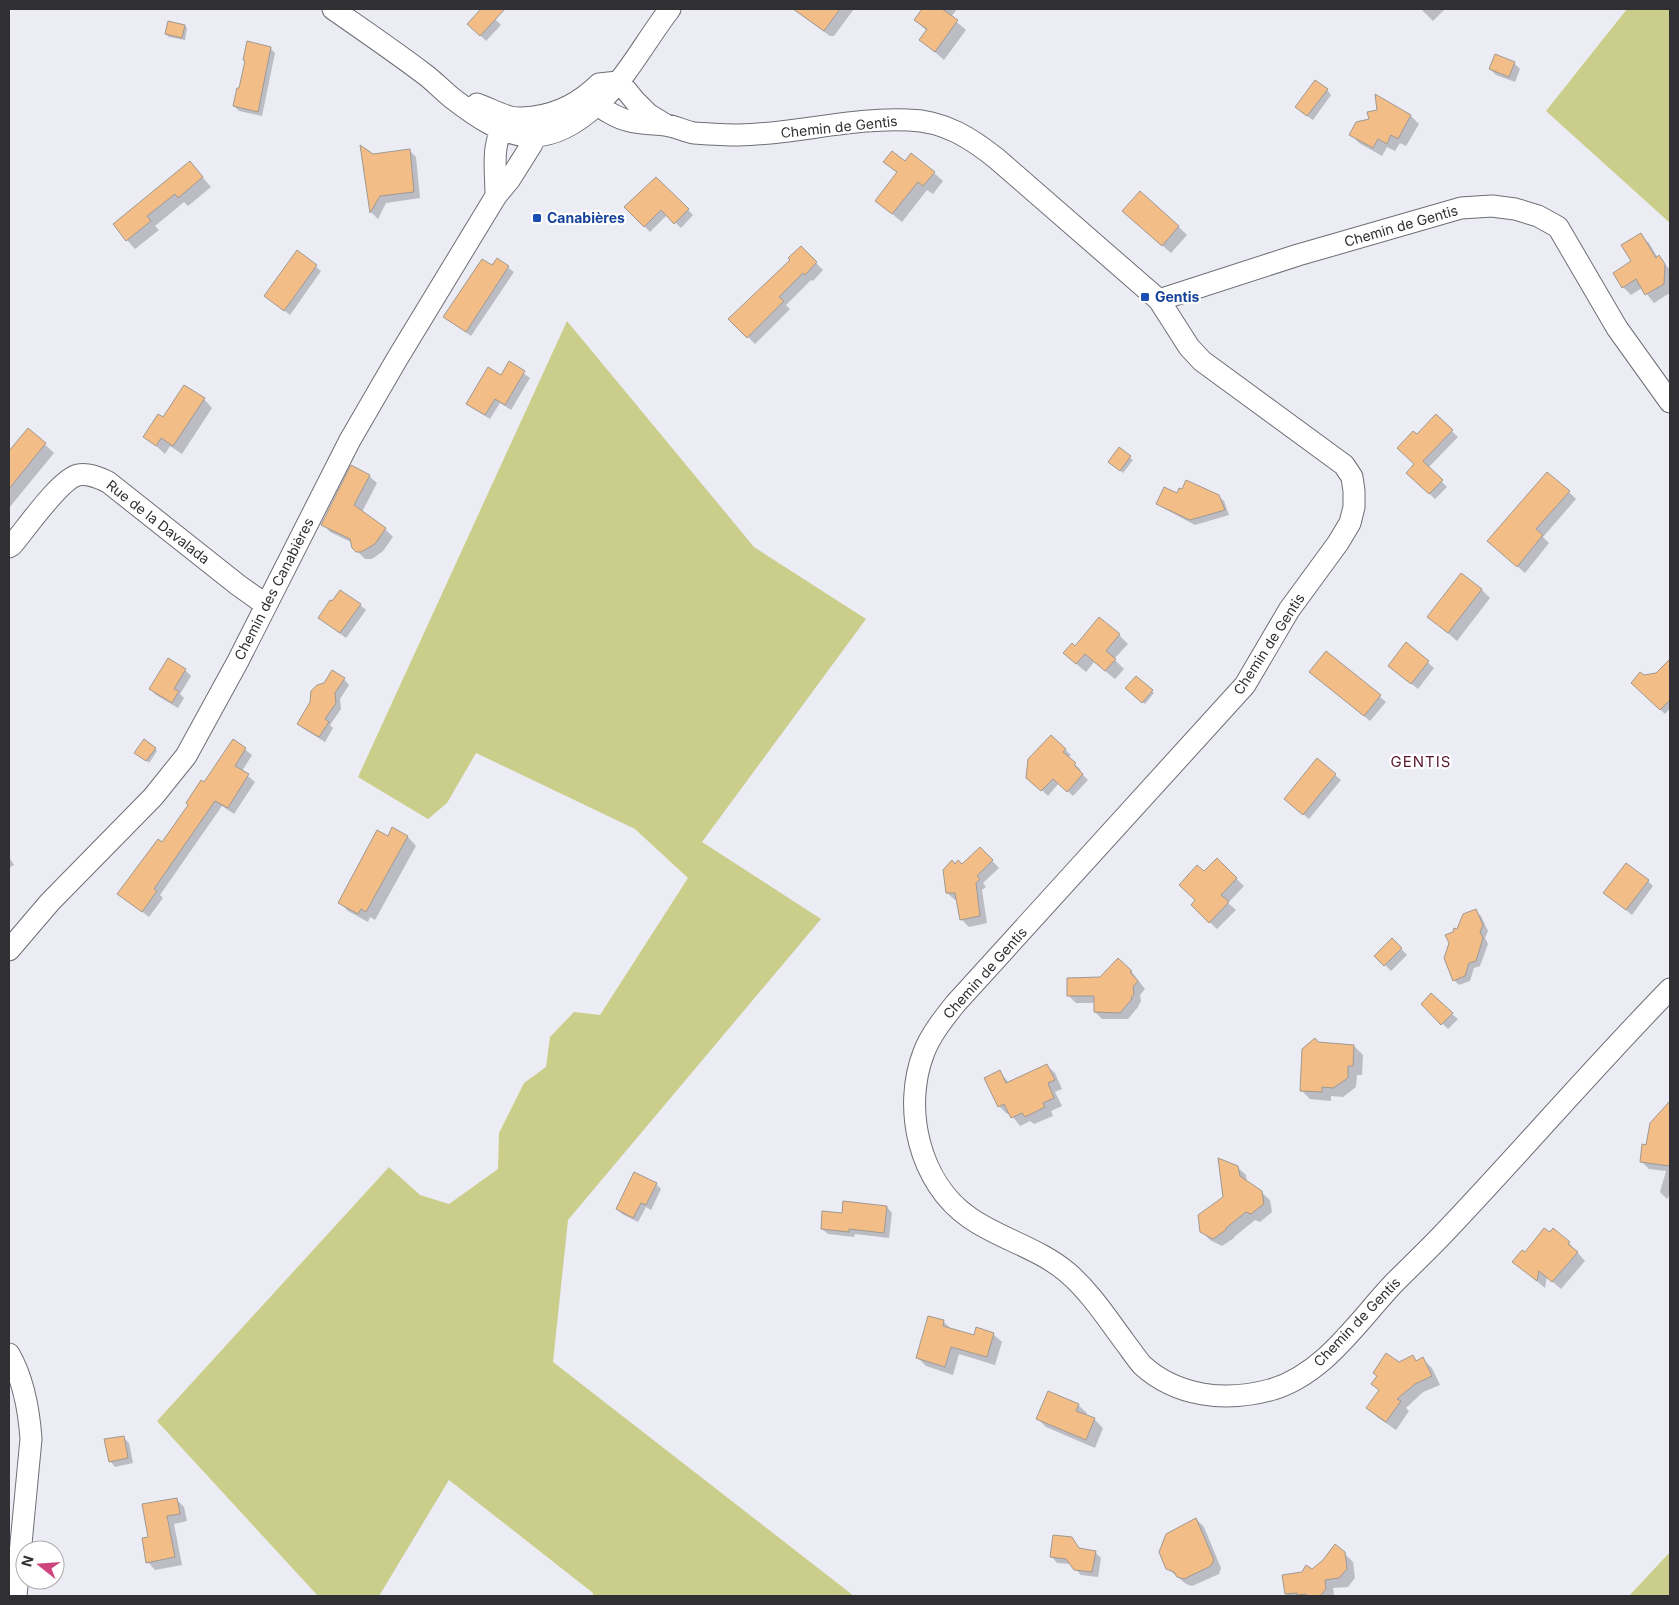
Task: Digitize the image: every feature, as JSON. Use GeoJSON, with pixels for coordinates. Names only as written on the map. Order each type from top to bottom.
{"type":"FeatureCollection","features":[{"type":"Feature","properties":{"kind":"street"},"geometry":{"type":"LineString","coordinates":[[333,9],[425,74],[517,125]]}},
{"type":"Feature","properties":{"kind":"street"},"geometry":{"type":"LineString","coordinates":[[496,196],[496,141],[517,125],[549,115],[569,107],[586,97],[606,90],[638,56],[663,17]]}},
{"type":"Feature","properties":{"kind":"street","name":"Chemin de Gentis"},"geometry":{"type":"LineString","coordinates":[[666,125],[648,114],[622,85],[606,90],[604,110],[617,117],[631,122],[666,125],[693,133],[739,135],[773,133],[879,120],[910,120],[940,125],[962,134],[980,145],[1159,300],[1189,347],[1202,361],[1344,465],[1352,477],[1354,507],[1350,523],[1338,543],[1289,610],[1245,685],[956,1003],[937,1028],[924,1052],[916,1079],[914,1108],[918,1135],[928,1169],[946,1196],[968,1216],[993,1231],[1033,1250],[1067,1272],[1089,1295],[1142,1364],[1170,1384],[1195,1393],[1219,1397],[1248,1395],[1272,1390],[1295,1380],[1333,1350],[1670,989]]}},
{"type":"Feature","properties":{"kind":"street","name":"Chemin des Canabières"},"geometry":{"type":"LineString","coordinates":[[9,950],[50,902],[153,797],[186,756],[238,661],[350,440],[496,196],[532,144],[517,125]]}},
{"type":"Feature","properties":{"kind":"street","name":"Chemin de Gentis"},"geometry":{"type":"LineString","coordinates":[[1159,300],[1298,255],[1461,208],[1492,206],[1515,209],[1538,216],[1558,227],[1617,328],[1670,402]]}},
{"type":"Feature","properties":{"kind":"street","name":"Rue de la Davalada"},"geometry":{"type":"LineString","coordinates":[[9,547],[60,486],[77,475],[93,475],[108,482],[266,605]]}},
{"type":"Feature","properties":{"kind":"street"},"geometry":{"type":"LineString","coordinates":[[9,1354],[23,1388],[29,1417],[31,1440],[16,1596]]}},
{"type":"Feature","properties":{"kind":"green space"},"geometry":{"type":"Polygon","coordinates":[[[1627,9],[1670,9],[1670,223],[1546,111],[1627,9]]]}},
{"type":"Feature","properties":{"kind":"green space"},"geometry":{"type":"Polygon","coordinates":[[[567,321],[754,547],[866,619],[702,842],[821,919],[568,1220],[553,1362],[854,1596],[593,1596],[593,1593],[449,1480],[379,1596],[318,1596],[157,1421],[389,1167],[420,1195],[449,1204],[498,1169],[499,1133],[524,1083],[546,1067],[550,1037],[574,1012],[600,1015],[688,878],[635,829],[476,753],[447,803],[428,819],[358,777],[567,321]]]}},
{"type":"Feature","properties":{"kind":"green space"},"geometry":{"type":"Polygon","coordinates":[[[1670,1552],[1670,1596],[1629,1596],[1670,1552]]]}},
{"type":"Feature","properties":{"kind":"building"},"geometry":{"type":"Polygon","coordinates":[[[481,9],[505,9],[480,36],[467,24],[481,9]]]}},
{"type":"Feature","properties":{"kind":"building"},"geometry":{"type":"Polygon","coordinates":[[[793,9],[840,9],[824,31],[793,9]]]}},
{"type":"Feature","properties":{"kind":"building"},"geometry":{"type":"Polygon","coordinates":[[[922,9],[942,9],[958,20],[935,52],[919,40],[927,29],[914,20],[922,9]]]}},
{"type":"Feature","properties":{"kind":"building"},"geometry":{"type":"Polygon","coordinates":[[[168,21],[185,25],[182,38],[165,34],[168,21]]]}},
{"type":"Feature","properties":{"kind":"building"},"geometry":{"type":"Polygon","coordinates":[[[247,41],[271,47],[258,112],[233,106],[245,61],[243,60],[247,41]]]}},
{"type":"Feature","properties":{"kind":"building"},"geometry":{"type":"Polygon","coordinates":[[[1495,54],[1515,62],[1509,77],[1489,69],[1495,54]]]}},
{"type":"Feature","properties":{"kind":"building"},"geometry":{"type":"Polygon","coordinates":[[[1315,80],[1328,89],[1307,116],[1295,107],[1315,80]]]}},
{"type":"Feature","properties":{"kind":"building"},"geometry":{"type":"Polygon","coordinates":[[[1375,94],[1411,115],[1398,139],[1391,135],[1387,144],[1378,139],[1373,148],[1349,135],[1356,122],[1369,119],[1367,112],[1377,110],[1375,94]]]}},
{"type":"Feature","properties":{"kind":"building"},"geometry":{"type":"Polygon","coordinates":[[[360,145],[373,154],[410,149],[414,192],[380,196],[370,213],[360,145]]]}},
{"type":"Feature","properties":{"kind":"building"},"geometry":{"type":"Polygon","coordinates":[[[892,151],[905,161],[911,153],[935,172],[923,186],[918,182],[892,214],[875,201],[897,172],[883,162],[892,151]]]}},
{"type":"Feature","properties":{"kind":"building"},"geometry":{"type":"Polygon","coordinates":[[[190,161],[203,177],[178,198],[175,194],[147,216],[151,221],[126,241],[113,224],[190,161]]]}},
{"type":"Feature","properties":{"kind":"building"},"geometry":{"type":"Polygon","coordinates":[[[656,177],[689,209],[674,224],[661,210],[644,227],[624,207],[656,177]]]}},
{"type":"Feature","properties":{"kind":"building"},"geometry":{"type":"Polygon","coordinates":[[[1140,191],[1179,226],[1162,246],[1122,211],[1140,191]]]}},
{"type":"Feature","properties":{"kind":"building"},"geometry":{"type":"Polygon","coordinates":[[[1641,233],[1656,258],[1659,255],[1665,264],[1664,284],[1645,295],[1636,279],[1622,288],[1613,273],[1631,261],[1621,245],[1641,233]]]}},
{"type":"Feature","properties":{"kind":"building"},"geometry":{"type":"Polygon","coordinates":[[[801,246],[817,262],[779,297],[784,301],[747,338],[728,319],[790,260],[788,258],[801,246]]]}},
{"type":"Feature","properties":{"kind":"building"},"geometry":{"type":"Polygon","coordinates":[[[297,250],[317,265],[284,311],[264,296],[297,250]]]}},
{"type":"Feature","properties":{"kind":"building"},"geometry":{"type":"Polygon","coordinates":[[[497,258],[509,266],[466,332],[443,317],[482,259],[492,265],[497,258]]]}},
{"type":"Feature","properties":{"kind":"building"},"geometry":{"type":"Polygon","coordinates":[[[509,361],[525,371],[505,405],[495,399],[485,415],[466,404],[488,367],[501,375],[509,361]]]}},
{"type":"Feature","properties":{"kind":"building"},"geometry":{"type":"Polygon","coordinates":[[[184,385],[205,398],[173,446],[161,438],[156,446],[143,437],[158,414],[163,417],[184,385]]]}},
{"type":"Feature","properties":{"kind":"building"},"geometry":{"type":"Polygon","coordinates":[[[1436,414],[1453,430],[1423,461],[1443,480],[1429,494],[1406,473],[1414,464],[1397,448],[1413,431],[1417,434],[1436,414]]]}},
{"type":"Feature","properties":{"kind":"building"},"geometry":{"type":"Polygon","coordinates":[[[28,428],[46,443],[9,489],[9,451],[28,428]]]}},
{"type":"Feature","properties":{"kind":"building"},"geometry":{"type":"Polygon","coordinates":[[[1119,447],[1131,456],[1120,471],[1108,462],[1119,447]]]}},
{"type":"Feature","properties":{"kind":"building"},"geometry":{"type":"Polygon","coordinates":[[[351,465],[370,475],[354,505],[386,528],[375,544],[361,552],[356,552],[352,548],[350,539],[321,525],[351,465]]]}},
{"type":"Feature","properties":{"kind":"building"},"geometry":{"type":"Polygon","coordinates":[[[1547,472],[1570,491],[1536,529],[1543,535],[1517,567],[1487,541],[1547,472]]]}},
{"type":"Feature","properties":{"kind":"building"},"geometry":{"type":"Polygon","coordinates":[[[1186,480],[1219,495],[1225,510],[1190,520],[1156,504],[1164,487],[1177,493],[1179,488],[1182,489],[1186,480]]]}},
{"type":"Feature","properties":{"kind":"building"},"geometry":{"type":"Polygon","coordinates":[[[1461,573],[1482,589],[1448,633],[1427,617],[1461,573]]]}},
{"type":"Feature","properties":{"kind":"building"},"geometry":{"type":"Polygon","coordinates":[[[340,590],[361,604],[340,633],[318,618],[330,600],[332,601],[340,590]]]}},
{"type":"Feature","properties":{"kind":"building"},"geometry":{"type":"Polygon","coordinates":[[[1099,617],[1120,634],[1106,651],[1116,659],[1105,671],[1085,654],[1076,664],[1063,653],[1072,643],[1075,646],[1099,617]]]}},
{"type":"Feature","properties":{"kind":"building"},"geometry":{"type":"Polygon","coordinates":[[[1406,642],[1429,661],[1411,684],[1388,666],[1406,642]]]}},
{"type":"Feature","properties":{"kind":"building"},"geometry":{"type":"Polygon","coordinates":[[[1326,651],[1381,695],[1364,716],[1309,672],[1326,651]]]}},
{"type":"Feature","properties":{"kind":"building"},"geometry":{"type":"Polygon","coordinates":[[[168,658],[186,669],[174,689],[179,691],[172,703],[149,689],[168,658]]]}},
{"type":"Feature","properties":{"kind":"building"},"geometry":{"type":"Polygon","coordinates":[[[1670,659],[1670,700],[1660,710],[1631,683],[1640,672],[1644,675],[1656,673],[1670,659]]]}},
{"type":"Feature","properties":{"kind":"building"},"geometry":{"type":"Polygon","coordinates":[[[332,670],[345,678],[335,693],[336,703],[325,719],[329,722],[319,737],[297,724],[310,702],[311,691],[317,685],[324,683],[332,670]]]}},
{"type":"Feature","properties":{"kind":"building"},"geometry":{"type":"Polygon","coordinates":[[[1136,676],[1153,690],[1142,703],[1125,688],[1136,676]]]}},
{"type":"Feature","properties":{"kind":"building"},"geometry":{"type":"Polygon","coordinates":[[[1051,735],[1066,749],[1063,752],[1076,763],[1074,765],[1083,774],[1067,792],[1053,779],[1041,791],[1026,778],[1028,759],[1051,735]]]}},
{"type":"Feature","properties":{"kind":"building"},"geometry":{"type":"Polygon","coordinates":[[[144,739],[156,748],[146,761],[134,753],[144,739]]]}},
{"type":"Feature","properties":{"kind":"building"},"geometry":{"type":"Polygon","coordinates":[[[233,739],[246,748],[235,766],[249,774],[228,808],[215,801],[154,889],[157,891],[142,912],[117,894],[158,839],[162,842],[188,805],[186,803],[201,780],[204,782],[233,739]]]}},
{"type":"Feature","properties":{"kind":"building"},"geometry":{"type":"Polygon","coordinates":[[[1317,758],[1336,774],[1303,815],[1284,799],[1317,758]]]}},
{"type":"Feature","properties":{"kind":"building"},"geometry":{"type":"Polygon","coordinates":[[[392,827],[408,836],[366,912],[361,909],[358,914],[338,903],[377,830],[388,836],[392,827]]]}},
{"type":"Feature","properties":{"kind":"building"},"geometry":{"type":"Polygon","coordinates":[[[980,847],[993,860],[977,876],[980,879],[976,883],[980,916],[960,920],[955,893],[946,893],[943,870],[952,860],[955,864],[958,860],[962,864],[980,847]]]}},
{"type":"Feature","properties":{"kind":"building"},"geometry":{"type":"Polygon","coordinates":[[[1217,858],[1237,878],[1221,895],[1229,902],[1209,923],[1191,905],[1195,900],[1179,885],[1197,865],[1204,871],[1217,858]]]}},
{"type":"Feature","properties":{"kind":"building"},"geometry":{"type":"Polygon","coordinates":[[[1626,863],[1649,880],[1626,910],[1603,893],[1626,863]]]}},
{"type":"Feature","properties":{"kind":"building"},"geometry":{"type":"Polygon","coordinates":[[[1476,909],[1483,925],[1480,932],[1483,938],[1476,961],[1469,963],[1465,976],[1453,981],[1444,958],[1449,943],[1445,935],[1453,932],[1454,928],[1457,929],[1463,914],[1476,909]]]}},
{"type":"Feature","properties":{"kind":"building"},"geometry":{"type":"Polygon","coordinates":[[[1392,938],[1402,948],[1384,966],[1374,956],[1392,938]]]}},
{"type":"Feature","properties":{"kind":"building"},"geometry":{"type":"Polygon","coordinates":[[[1118,958],[1132,971],[1130,972],[1138,981],[1133,987],[1134,994],[1132,999],[1120,1013],[1094,1012],[1094,996],[1067,996],[1067,978],[1100,977],[1118,958]]]}},
{"type":"Feature","properties":{"kind":"building"},"geometry":{"type":"Polygon","coordinates":[[[1431,993],[1453,1013],[1441,1025],[1421,1004],[1431,993]]]}},
{"type":"Feature","properties":{"kind":"building"},"geometry":{"type":"Polygon","coordinates":[[[1315,1038],[1318,1042],[1354,1045],[1353,1066],[1348,1066],[1348,1078],[1333,1088],[1322,1087],[1322,1092],[1300,1091],[1302,1049],[1315,1038]]]}},
{"type":"Feature","properties":{"kind":"building"},"geometry":{"type":"Polygon","coordinates":[[[1047,1064],[1055,1080],[1048,1083],[1054,1098],[1043,1103],[1045,1107],[1025,1117],[1022,1113],[1011,1118],[1004,1104],[998,1107],[984,1078],[1000,1070],[1006,1083],[1047,1064]]]}},
{"type":"Feature","properties":{"kind":"building"},"geometry":{"type":"Polygon","coordinates":[[[1670,1101],[1670,1166],[1640,1162],[1642,1144],[1646,1145],[1650,1123],[1670,1101]]]}},
{"type":"Feature","properties":{"kind":"building"},"geometry":{"type":"Polygon","coordinates":[[[1218,1158],[1238,1166],[1240,1176],[1262,1191],[1264,1204],[1251,1214],[1246,1212],[1213,1239],[1200,1232],[1198,1215],[1223,1197],[1218,1158]]]}},
{"type":"Feature","properties":{"kind":"building"},"geometry":{"type":"Polygon","coordinates":[[[634,1172],[657,1183],[646,1205],[641,1203],[633,1218],[616,1209],[634,1172]]]}},
{"type":"Feature","properties":{"kind":"building"},"geometry":{"type":"Polygon","coordinates":[[[843,1201],[887,1206],[884,1233],[849,1229],[849,1232],[821,1229],[822,1211],[842,1213],[843,1201]]]}},
{"type":"Feature","properties":{"kind":"building"},"geometry":{"type":"Polygon","coordinates":[[[1544,1228],[1550,1232],[1553,1228],[1570,1242],[1568,1244],[1578,1252],[1552,1282],[1539,1271],[1537,1281],[1512,1262],[1522,1250],[1525,1252],[1544,1228]]]}},
{"type":"Feature","properties":{"kind":"building"},"geometry":{"type":"Polygon","coordinates":[[[928,1316],[944,1320],[943,1326],[974,1335],[976,1327],[994,1333],[987,1357],[951,1347],[945,1367],[916,1358],[928,1316]]]}},
{"type":"Feature","properties":{"kind":"building"},"geometry":{"type":"Polygon","coordinates":[[[1386,1353],[1399,1362],[1413,1355],[1416,1361],[1423,1357],[1432,1376],[1415,1384],[1397,1399],[1401,1401],[1386,1422],[1366,1408],[1379,1390],[1371,1384],[1377,1376],[1373,1373],[1386,1353]]]}},
{"type":"Feature","properties":{"kind":"building"},"geometry":{"type":"Polygon","coordinates":[[[1048,1391],[1079,1404],[1076,1411],[1095,1418],[1086,1440],[1036,1419],[1048,1391]]]}},
{"type":"Feature","properties":{"kind":"building"},"geometry":{"type":"Polygon","coordinates":[[[124,1436],[128,1458],[109,1462],[104,1439],[124,1436]]]}},
{"type":"Feature","properties":{"kind":"building"},"geometry":{"type":"Polygon","coordinates":[[[177,1498],[180,1514],[167,1516],[175,1557],[146,1563],[142,1538],[148,1537],[142,1504],[177,1498]]]}},
{"type":"Feature","properties":{"kind":"building"},"geometry":{"type":"Polygon","coordinates":[[[1196,1518],[1214,1560],[1211,1566],[1184,1579],[1177,1577],[1174,1572],[1166,1569],[1159,1552],[1166,1534],[1196,1518]]]}},
{"type":"Feature","properties":{"kind":"building"},"geometry":{"type":"Polygon","coordinates":[[[1053,1535],[1072,1537],[1079,1548],[1096,1551],[1092,1572],[1074,1570],[1066,1559],[1050,1557],[1053,1535]]]}},
{"type":"Feature","properties":{"kind":"building"},"geometry":{"type":"Polygon","coordinates":[[[1335,1544],[1345,1552],[1347,1569],[1339,1578],[1325,1580],[1326,1589],[1320,1596],[1297,1595],[1297,1593],[1285,1594],[1282,1575],[1302,1572],[1306,1565],[1312,1569],[1323,1560],[1335,1544]]]}},
{"type":"Feature","properties":{"kind":"place","name":"Canabières"},"geometry":{"type":"Point","coordinates":[537,218]}},
{"type":"Feature","properties":{"kind":"place","name":"Gentis"},"geometry":{"type":"Point","coordinates":[1145,297]}},
{"type":"Feature","properties":{"kind":"district","name":"GENTIS"},"geometry":{"type":"Point","coordinates":[1421,762]}}]}
